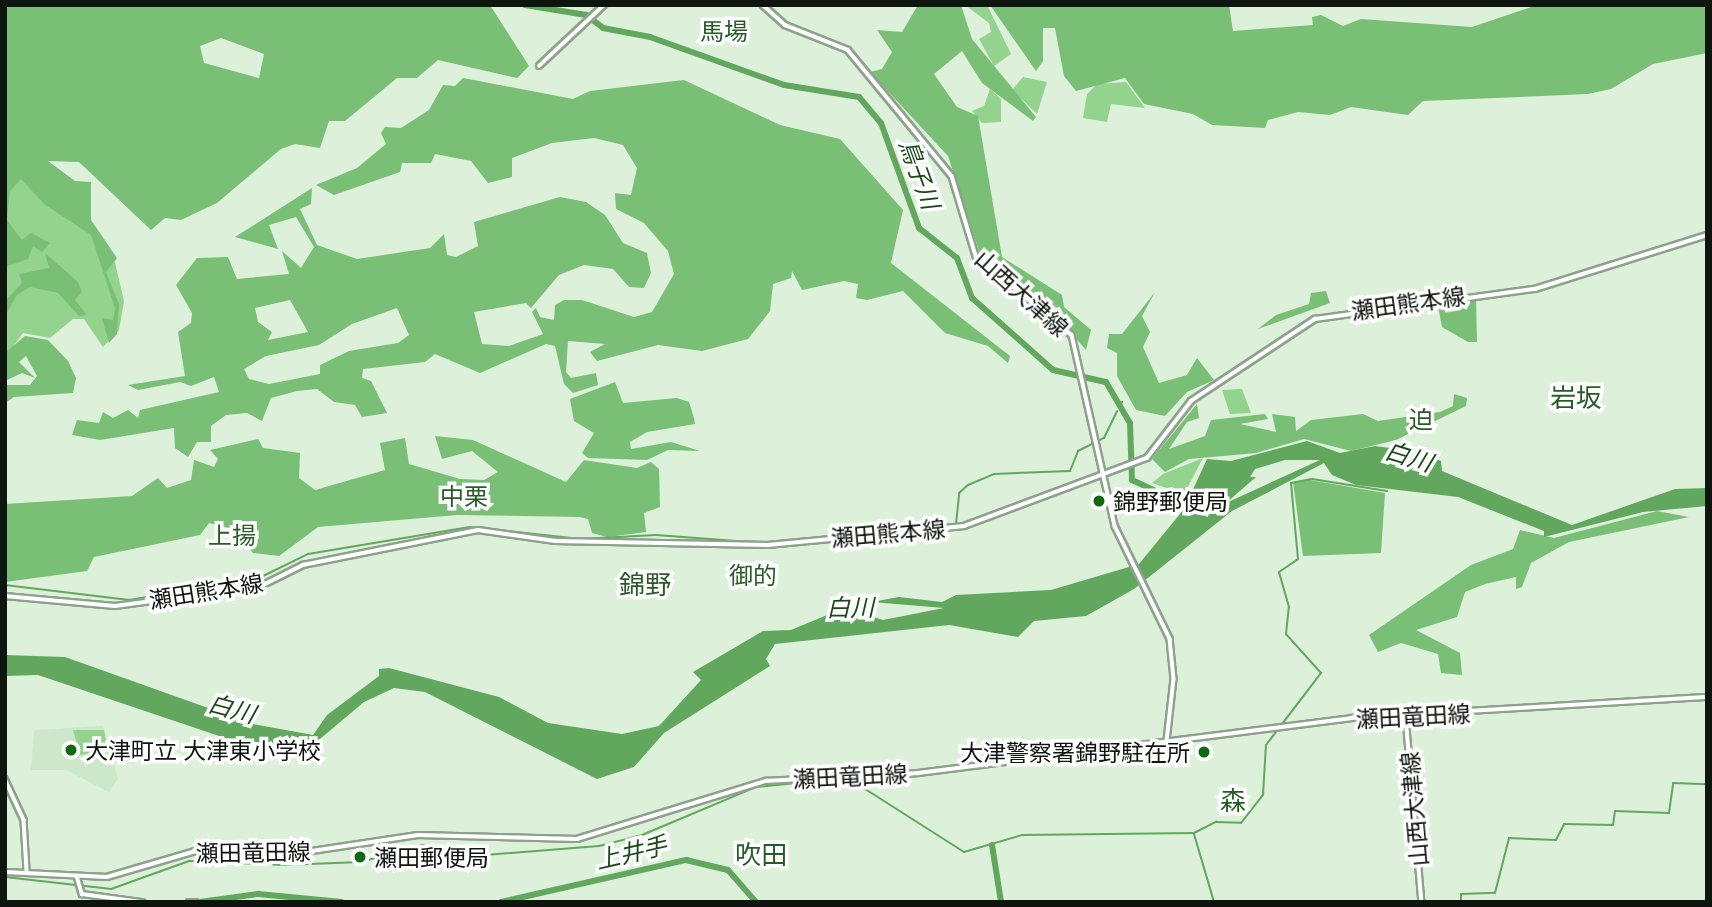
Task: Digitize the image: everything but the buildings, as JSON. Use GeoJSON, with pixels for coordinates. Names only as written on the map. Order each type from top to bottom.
{"type":"FeatureCollection","features":[{"type":"Feature","properties":{"kind":"main road"},"geometry":{"type":"LineString","coordinates":[[539,66],[585,26],[604,5]]}},
{"type":"Feature","properties":{"kind":"main road","name":"山西大津線"},"geometry":{"type":"LineString","coordinates":[[763,5],[785,25],[848,50],[952,176],[976,256],[1072,335],[1083,368],[1099,476],[1125,553],[1145,588],[1173,652],[1167,741]]}},
{"type":"Feature","properties":{"kind":"main road","name":"瀬田熊本線"},"geometry":{"type":"LineString","coordinates":[[5,596],[115,606],[175,598],[263,585],[303,565],[478,530],[555,541],[768,545],[964,526],[1132,466],[1154,452],[1191,401],[1315,319],[1535,289],[1679,239],[1707,235]]}},
{"type":"Feature","properties":{"kind":"main road","name":"瀬田竜田線"},"geometry":{"type":"LineString","coordinates":[[5,872],[27,871],[76,876],[123,874],[203,849],[306,853],[418,835],[577,838],[638,825],[766,780],[918,773],[1167,741],[1406,717],[1707,697]]}},
{"type":"Feature","properties":{"kind":"main road","name":"山西大津線"},"geometry":{"type":"LineString","coordinates":[[1406,717],[1422,902]]}},
{"type":"Feature","properties":{"kind":"main road"},"geometry":{"type":"LineString","coordinates":[[5,779],[24,821],[27,871]]}},
{"type":"Feature","properties":{"kind":"main road"},"geometry":{"type":"LineString","coordinates":[[76,876],[78,889],[142,902]]}},
{"type":"Feature","properties":{"kind":"main road"},"geometry":{"type":"LineString","coordinates":[[189,902],[195,901]]}},
{"type":"Feature","properties":{"kind":"shaded area"},"geometry":{"type":"Polygon","coordinates":[[[5,5],[490,5],[529,66],[517,78],[438,60],[417,78],[397,78],[345,121],[329,121],[320,148],[295,144],[281,149],[217,203],[181,220],[165,218],[151,230],[79,162],[48,161],[75,181],[91,182],[91,220],[117,258],[106,272],[119,304],[117,334],[109,343],[102,318],[113,320],[115,308],[91,235],[44,204],[21,179],[10,191],[7,220],[22,240],[31,233],[50,243],[42,252],[33,246],[28,259],[5,267],[5,5]],[[221,38],[200,46],[204,63],[259,78],[264,54],[221,38]]]}},
{"type":"Feature","properties":{"kind":"shaded area"},"geometry":{"type":"Polygon","coordinates":[[[918,5],[961,5],[972,39],[1036,117],[1033,121],[982,83],[962,51],[934,74],[957,107],[978,116],[1002,257],[1062,295],[1064,307],[1091,330],[1086,350],[1054,313],[982,260],[948,156],[870,72],[882,69],[892,52],[877,30],[902,32],[918,5]]]}},
{"type":"Feature","properties":{"kind":"shaded area"},"geometry":{"type":"Polygon","coordinates":[[[965,5],[987,5],[1011,54],[994,66],[979,39],[991,32],[989,23],[965,5]]]}},
{"type":"Feature","properties":{"kind":"shaded area"},"geometry":{"type":"Polygon","coordinates":[[[990,5],[1229,5],[1233,31],[1313,25],[1312,17],[1321,15],[1343,26],[1361,19],[1472,27],[1537,5],[1707,5],[1707,53],[1653,64],[1611,89],[1588,94],[1423,101],[1408,115],[1351,107],[1330,115],[1298,112],[1268,120],[1265,128],[1212,125],[1193,114],[1144,104],[1125,78],[1076,91],[1064,76],[1055,28],[1043,28],[1043,61],[1036,71],[990,5]]]}},
{"type":"Feature","properties":{"kind":"shaded area"},"geometry":{"type":"Polygon","coordinates":[[[1023,77],[1047,82],[1037,114],[1012,90],[1023,77]]]}},
{"type":"Feature","properties":{"kind":"shaded area"},"geometry":{"type":"Polygon","coordinates":[[[463,78],[573,99],[590,91],[684,80],[780,125],[840,139],[903,210],[891,263],[1010,356],[1008,363],[988,346],[945,333],[903,291],[867,300],[856,298],[858,284],[844,281],[802,290],[792,271],[791,278],[773,284],[770,311],[748,339],[702,351],[658,345],[597,361],[590,352],[605,344],[568,341],[566,372],[571,378],[596,373],[598,385],[573,393],[564,384],[555,346],[546,344],[480,373],[435,354],[425,362],[363,369],[362,378],[371,381],[387,413],[362,417],[355,405],[334,402],[317,389],[271,398],[262,421],[247,413],[226,415],[211,426],[211,442],[197,442],[188,457],[175,448],[174,428],[100,440],[72,435],[77,420],[99,423],[103,412],[113,418],[128,410],[138,418],[140,410],[219,392],[214,377],[191,386],[180,382],[138,390],[128,385],[185,376],[178,332],[191,323],[192,313],[176,285],[197,258],[228,257],[237,279],[289,274],[282,251],[301,268],[314,247],[296,217],[269,225],[278,249],[235,237],[312,188],[311,204],[300,209],[317,245],[357,259],[430,248],[444,234],[447,255],[456,257],[478,246],[474,222],[560,197],[586,202],[605,215],[623,243],[647,253],[651,273],[644,288],[629,287],[613,269],[584,265],[559,275],[531,308],[526,303],[474,312],[482,344],[509,346],[543,334],[532,312],[536,308],[540,317],[554,320],[555,305],[564,300],[582,300],[634,317],[652,312],[674,274],[668,251],[644,223],[616,209],[615,193],[631,195],[637,168],[623,145],[594,138],[552,143],[512,158],[512,177],[488,183],[471,161],[435,154],[431,163],[402,163],[400,172],[334,195],[316,185],[357,168],[386,144],[381,133],[385,127],[401,128],[429,110],[443,85],[455,86],[463,78]],[[290,300],[255,308],[258,322],[272,332],[268,340],[308,332],[290,300]],[[397,308],[352,324],[319,345],[266,356],[244,369],[249,379],[269,384],[320,374],[320,365],[349,351],[398,343],[409,335],[397,308]]]}},
{"type":"Feature","properties":{"kind":"shaded area"},"geometry":{"type":"Polygon","coordinates":[[[1126,82],[1145,108],[1111,104],[1107,122],[1083,118],[1087,94],[1097,84],[1126,82]]]}},
{"type":"Feature","properties":{"kind":"shaded area"},"geometry":{"type":"Polygon","coordinates":[[[990,89],[1001,99],[1001,122],[982,123],[972,111],[984,106],[990,89]]]}},
{"type":"Feature","properties":{"kind":"shaded area"},"geometry":{"type":"Polygon","coordinates":[[[5,145],[113,254],[124,301],[119,330],[103,347],[84,319],[73,319],[50,338],[23,333],[5,358],[5,145]]]}},
{"type":"Feature","properties":{"kind":"shaded area"},"geometry":{"type":"Polygon","coordinates":[[[45,253],[78,282],[82,292],[75,300],[87,315],[79,316],[58,293],[30,287],[17,295],[5,316],[5,301],[22,283],[19,274],[49,268],[45,253]]]}},
{"type":"Feature","properties":{"kind":"shaded area"},"geometry":{"type":"Polygon","coordinates":[[[1326,291],[1330,303],[1258,329],[1276,315],[1309,304],[1311,293],[1326,291]]]}},
{"type":"Feature","properties":{"kind":"shaded area"},"geometry":{"type":"Polygon","coordinates":[[[1155,292],[1142,316],[1150,332],[1143,347],[1159,383],[1187,375],[1197,358],[1214,380],[1187,392],[1165,416],[1136,410],[1117,376],[1117,353],[1107,348],[1109,334],[1122,334],[1155,292]]]}},
{"type":"Feature","properties":{"kind":"shaded area"},"geometry":{"type":"Polygon","coordinates":[[[1476,296],[1477,342],[1468,342],[1442,327],[1437,301],[1476,296]]]}},
{"type":"Feature","properties":{"kind":"shaded area"},"geometry":{"type":"Polygon","coordinates":[[[25,336],[48,340],[68,361],[76,378],[73,393],[14,397],[5,403],[5,385],[30,385],[37,376],[26,356],[19,362],[35,378],[22,373],[5,381],[5,353],[25,336]]]}},
{"type":"Feature","properties":{"kind":"shaded area"},"geometry":{"type":"Polygon","coordinates":[[[615,382],[623,403],[677,398],[689,402],[694,418],[695,424],[647,432],[630,442],[631,449],[671,442],[700,451],[668,450],[647,460],[588,458],[582,453],[594,433],[574,421],[570,399],[615,382]]]}},
{"type":"Feature","properties":{"kind":"shaded area"},"geometry":{"type":"Polygon","coordinates":[[[1242,389],[1251,413],[1230,414],[1222,390],[1242,389]]]}},
{"type":"Feature","properties":{"kind":"shaded area"},"geometry":{"type":"Polygon","coordinates":[[[1454,394],[1467,398],[1466,406],[1396,440],[1351,451],[1304,439],[1256,453],[1189,459],[1165,472],[1152,459],[1197,404],[1199,418],[1187,422],[1169,449],[1205,436],[1211,420],[1265,414],[1268,419],[1240,424],[1276,432],[1272,414],[1295,417],[1296,431],[1311,420],[1363,414],[1378,421],[1440,412],[1453,406],[1454,394]]]}},
{"type":"Feature","properties":{"kind":"shaded area"},"geometry":{"type":"Polygon","coordinates":[[[435,436],[473,440],[566,482],[584,460],[637,468],[651,462],[659,469],[660,507],[644,513],[646,532],[607,537],[592,533],[588,519],[579,517],[457,515],[318,527],[279,556],[253,553],[233,529],[209,523],[200,535],[94,557],[87,571],[5,582],[5,504],[132,496],[158,478],[167,488],[191,480],[194,460],[214,467],[218,459],[210,450],[258,439],[263,448],[300,453],[299,478],[315,490],[385,470],[380,443],[405,438],[409,464],[460,479],[484,480],[498,472],[472,451],[442,459],[435,436]]]}},
{"type":"Feature","properties":{"kind":"shaded area"},"geometry":{"type":"Polygon","coordinates":[[[1203,458],[1184,494],[1152,483],[1163,474],[1203,458]]]}},
{"type":"Feature","properties":{"kind":"shaded area"},"geometry":{"type":"Polygon","coordinates":[[[1310,480],[1385,493],[1381,553],[1303,556],[1293,482],[1310,480]]]}},
{"type":"Feature","properties":{"kind":"shaded area"},"geometry":{"type":"Polygon","coordinates":[[[1657,511],[1689,517],[1569,542],[1531,563],[1522,587],[1516,589],[1516,577],[1465,592],[1457,617],[1416,630],[1460,653],[1462,675],[1441,673],[1438,654],[1401,643],[1378,652],[1369,635],[1471,565],[1513,549],[1520,530],[1554,538],[1657,511]]]}},
{"type":"Feature","properties":{"kind":"shaded area","name":"大津町立 大津東小学校"},"geometry":{"type":"Polygon","coordinates":[[[103,726],[118,779],[109,792],[66,770],[31,770],[34,730],[103,726]]]}},
{"type":"Feature","properties":{"kind":"shaded area"},"geometry":{"type":"Polygon","coordinates":[[[73,730],[104,730],[108,750],[80,755],[73,730]]]}},
{"type":"Feature","properties":{"kind":"water","name":"白川"},"geometry":{"type":"Polygon","coordinates":[[[1307,441],[1340,453],[1375,446],[1420,452],[1441,461],[1442,471],[1572,525],[1675,489],[1707,488],[1707,506],[1643,512],[1544,537],[1544,531],[1458,497],[1356,485],[1332,475],[1324,463],[1232,511],[1134,589],[1086,616],[1034,621],[1018,637],[949,625],[775,644],[766,659],[770,666],[664,733],[634,767],[597,779],[425,692],[394,688],[364,702],[308,749],[237,742],[38,675],[5,676],[5,655],[65,657],[253,724],[313,735],[327,715],[379,676],[379,669],[389,668],[499,697],[548,723],[622,734],[659,726],[701,680],[693,672],[763,631],[791,630],[844,608],[883,620],[944,608],[872,602],[899,597],[942,602],[956,595],[1051,590],[1139,564],[1184,509],[1207,459],[1231,461],[1307,441]],[[1285,460],[1255,469],[1250,477],[1256,477],[1226,503],[1320,460],[1285,460]]]}},
{"type":"Feature","properties":{"kind":"waterway","name":"鳥子川"},"geometry":{"type":"LineString","coordinates":[[525,5],[586,15],[603,28],[650,37],[784,85],[859,97],[881,123],[919,228],[957,258],[972,298],[1053,370],[1106,382],[1130,423],[1132,480],[1192,508]]}},
{"type":"Feature","properties":{"kind":"waterway"},"geometry":{"type":"LineString","coordinates":[[791,541],[956,524],[959,493],[968,485],[994,474],[1070,471],[1078,451],[1104,438],[1117,411]]}},
{"type":"Feature","properties":{"kind":"waterway"},"geometry":{"type":"LineString","coordinates":[[5,877],[111,889],[189,861],[284,865],[361,862],[422,845],[472,856],[599,846],[642,835],[756,787],[836,779],[862,787],[964,852],[1022,835],[1194,833],[1216,822],[1241,823],[1263,795],[1266,745],[1321,673],[1286,634],[1289,607],[1279,572],[1298,559],[1291,483],[1312,479],[1387,491]]}},
{"type":"Feature","properties":{"kind":"waterway"},"geometry":{"type":"LineString","coordinates":[[5,585],[129,600],[257,579],[308,554],[470,527],[580,539],[656,535],[764,543]]}},
{"type":"Feature","properties":{"kind":"waterway"},"geometry":{"type":"LineString","coordinates":[[1461,902],[1461,894],[1495,893],[1509,838],[1556,840],[1564,824],[1613,825],[1615,811],[1669,813],[1673,783],[1707,784]]}},
{"type":"Feature","properties":{"kind":"waterway"},"geometry":{"type":"LineString","coordinates":[[1194,834],[1214,902]]}},
{"type":"Feature","properties":{"kind":"waterway","name":"上井手"},"geometry":{"type":"LineString","coordinates":[[992,845],[1001,902]]}},
{"type":"Feature","properties":{"kind":"waterway","name":"上井手"},"geometry":{"type":"LineString","coordinates":[[501,902],[686,860],[728,870],[756,902]]}},
{"type":"Feature","properties":{"kind":"waterway","name":"上井手"},"geometry":{"type":"LineString","coordinates":[[200,902],[258,894],[342,902]]}},
{"type":"Feature","properties":{"kind":"place","name":"錦野郵便局"},"geometry":{"type":"Point","coordinates":[1099,501]}},
{"type":"Feature","properties":{"kind":"place","name":"大津町立 大津東小学校"},"geometry":{"type":"Point","coordinates":[71,750]}},
{"type":"Feature","properties":{"kind":"place","name":"大津警察署錦野駐在所"},"geometry":{"type":"Point","coordinates":[1204,752]}},
{"type":"Feature","properties":{"kind":"place","name":"瀬田郵便局"},"geometry":{"type":"Point","coordinates":[360,857]}},
{"type":"Feature","properties":{"kind":"district","name":"馬場"},"geometry":{"type":"Point","coordinates":[724,31]}},
{"type":"Feature","properties":{"kind":"district","name":"岩坂"},"geometry":{"type":"Point","coordinates":[1576,398]}},
{"type":"Feature","properties":{"kind":"district","name":"迫"},"geometry":{"type":"Point","coordinates":[1421,419]}},
{"type":"Feature","properties":{"kind":"district","name":"中栗"},"geometry":{"type":"Point","coordinates":[464,496]}},
{"type":"Feature","properties":{"kind":"district","name":"上揚"},"geometry":{"type":"Point","coordinates":[232,535]}},
{"type":"Feature","properties":{"kind":"district","name":"御的"},"geometry":{"type":"Point","coordinates":[753,575]}},
{"type":"Feature","properties":{"kind":"district","name":"錦野"},"geometry":{"type":"Point","coordinates":[645,585]}},
{"type":"Feature","properties":{"kind":"district","name":"森"},"geometry":{"type":"Point","coordinates":[1233,801]}},
{"type":"Feature","properties":{"kind":"district","name":"吹田"},"geometry":{"type":"Point","coordinates":[761,855]}}]}
